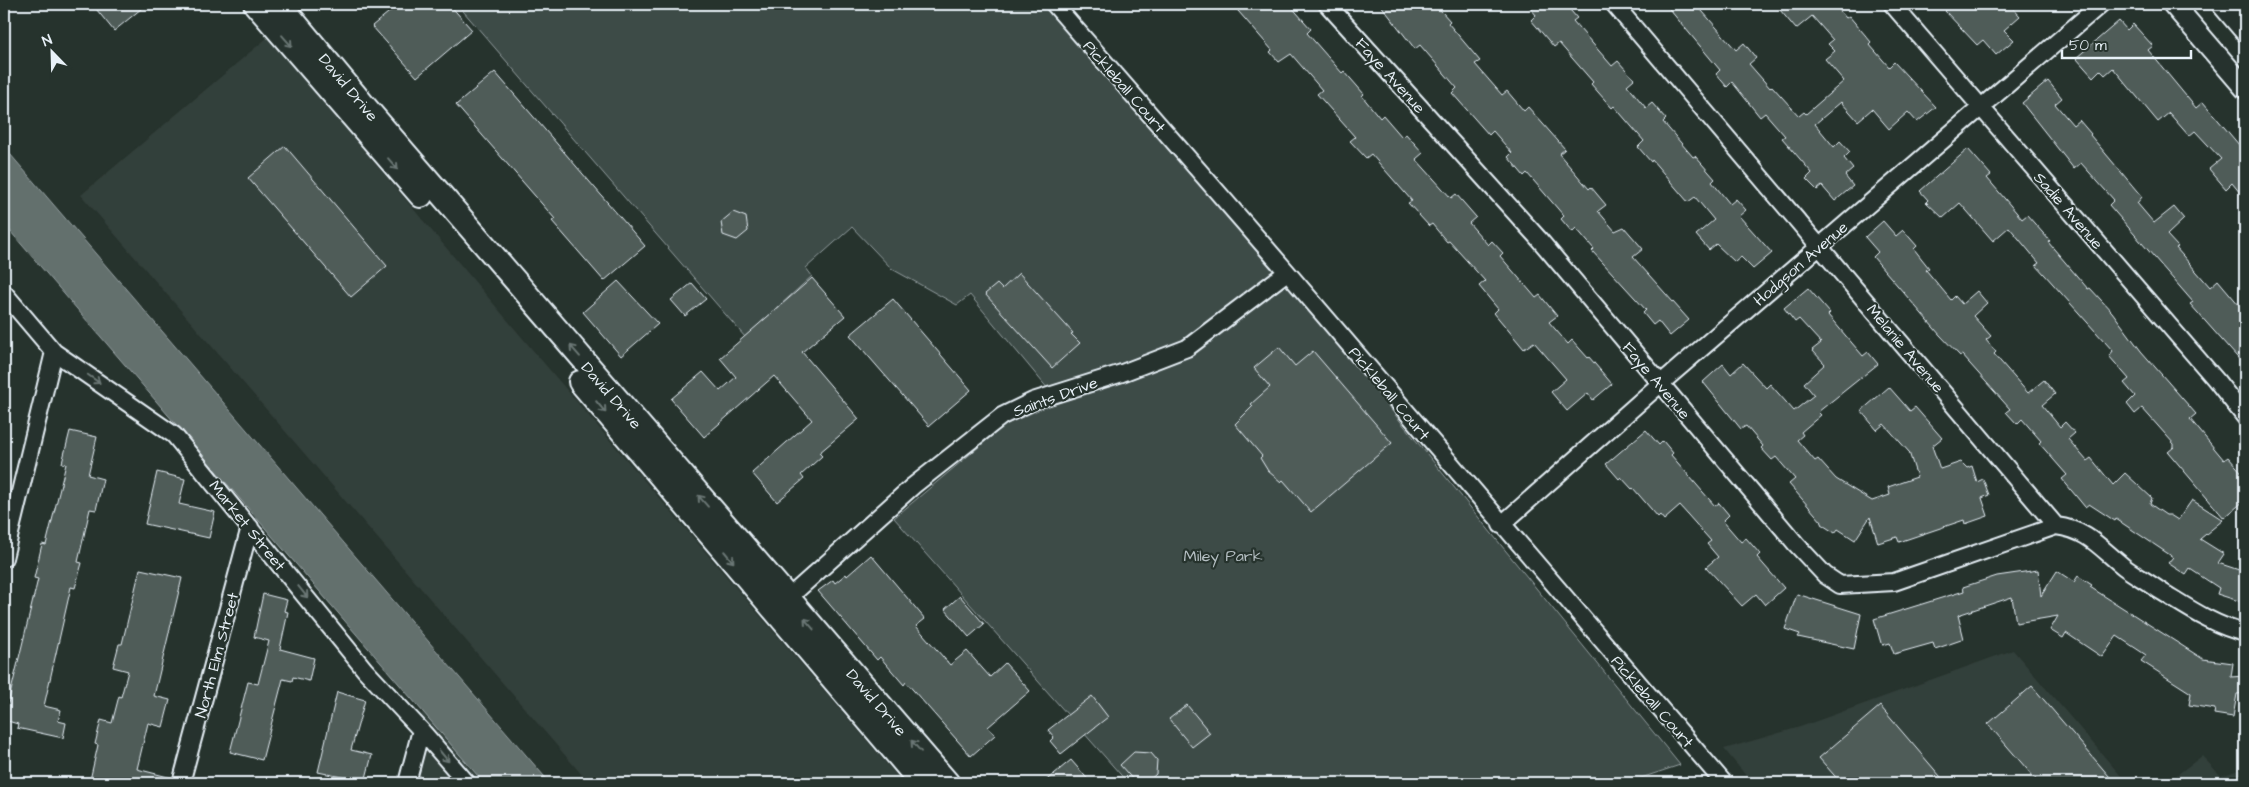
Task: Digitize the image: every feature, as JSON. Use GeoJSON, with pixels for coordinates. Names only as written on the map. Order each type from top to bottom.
{"type":"FeatureCollection","features":[{"type":"Feature","properties":{"kind":"main road","name":"David Drive"},"geometry":{"type":"LineString","coordinates":[[255,4],[505,293],[782,606],[948,783]]}},
{"type":"Feature","properties":{"kind":"main road","name":"David Drive"},"geometry":{"type":"LineString","coordinates":[[280,4],[782,606],[921,783]]}},
{"type":"Feature","properties":{"kind":"street","name":"Pickleball Court"},"geometry":{"type":"LineString","coordinates":[[1054,4],[1287,272],[1501,525],[1724,783]]}},
{"type":"Feature","properties":{"kind":"street","name":"Faye Avenue"},"geometry":{"type":"LineString","coordinates":[[1327,4],[1538,238],[1796,544],[1825,575],[1840,585],[1894,582],[2056,526]]}},
{"type":"Feature","properties":{"kind":"street","name":"Melanie Avenue"},"geometry":{"type":"LineString","coordinates":[[1614,4],[2056,526]]}},
{"type":"Feature","properties":{"kind":"street","name":"Sadie Avenue"},"geometry":{"type":"LineString","coordinates":[[1892,4],[2210,372],[2245,417]]}},
{"type":"Feature","properties":{"kind":"street","name":"Hodgson Avenue"},"geometry":{"type":"LineString","coordinates":[[1501,525],[1660,384],[2101,4]]}},
{"type":"Feature","properties":{"kind":"street"},"geometry":{"type":"LineString","coordinates":[[2173,4],[2245,88]]}},
{"type":"Feature","properties":{"kind":"street"},"geometry":{"type":"LineString","coordinates":[[2222,4],[2245,31]]}},
{"type":"Feature","properties":{"kind":"street","name":"Saints Drive"},"geometry":{"type":"LineString","coordinates":[[782,606],[912,486],[1002,416],[1033,401],[1122,373],[1187,348],[1287,272]]}},
{"type":"Feature","properties":{"kind":"street","name":"Market Street"},"geometry":{"type":"LineString","coordinates":[[4,293],[54,352],[174,435],[365,670],[467,783]]}},
{"type":"Feature","properties":{"kind":"street"},"geometry":{"type":"LineString","coordinates":[[4,558],[54,352]]}},
{"type":"Feature","properties":{"kind":"street"},"geometry":{"type":"LineString","coordinates":[[2056,526],[2073,528],[2092,540],[2125,568],[2195,612],[2224,627],[2244,633]]}},
{"type":"Feature","properties":{"kind":"street","name":"North Elm Street"},"geometry":{"type":"LineString","coordinates":[[181,783],[250,527]]}},
{"type":"Feature","properties":{"kind":"street"},"geometry":{"type":"LineString","coordinates":[[407,783],[421,730]]}},
{"type":"Feature","properties":{"kind":"shaded area"},"geometry":{"type":"Polygon","coordinates":[[[268,37],[903,783],[589,783],[81,195],[268,37]]]}},
{"type":"Feature","properties":{"kind":"shaded area"},"geometry":{"type":"Polygon","coordinates":[[[4,147],[550,783],[484,783],[4,224],[4,147]]]}},
{"type":"Feature","properties":{"kind":"shaded area"},"geometry":{"type":"Polygon","coordinates":[[[2013,650],[2127,783],[1752,783],[1724,749],[1800,727],[2013,650]]]}},
{"type":"Feature","properties":{"kind":"shaded area"},"geometry":{"type":"Polygon","coordinates":[[[423,709],[485,783],[403,783],[423,709]]]}},
{"type":"Feature","properties":{"kind":"shaded area"},"geometry":{"type":"Polygon","coordinates":[[[2202,756],[2221,776],[2245,768],[2245,783],[2166,783],[2202,756]]]}},
{"type":"Feature","properties":{"kind":"green space","name":"Miley Park"},"geometry":{"type":"Polygon","coordinates":[[[457,4],[1046,4],[1165,132],[1680,765],[1626,783],[1128,783],[894,518],[1005,425],[1058,401],[970,295],[957,305],[892,269],[852,227],[806,268],[812,276],[745,337],[457,4]]]}},
{"type":"Feature","properties":{"kind":"building"},"geometry":{"type":"Polygon","coordinates":[[[92,4],[147,4],[114,31],[92,4]]]}},
{"type":"Feature","properties":{"kind":"building"},"geometry":{"type":"Polygon","coordinates":[[[399,4],[449,4],[472,30],[417,77],[372,26],[399,4]]]}},
{"type":"Feature","properties":{"kind":"building"},"geometry":{"type":"Polygon","coordinates":[[[1232,4],[1289,4],[1311,29],[1307,33],[1342,73],[1344,71],[1364,94],[1362,96],[1380,118],[1383,115],[1402,137],[1406,134],[1423,153],[1416,159],[1451,198],[1456,194],[1476,217],[1469,223],[1488,245],[1492,241],[1503,253],[1500,256],[1536,298],[1540,295],[1557,316],[1549,322],[1568,344],[1572,340],[1612,384],[1593,400],[1588,393],[1567,411],[1551,392],[1566,379],[1534,342],[1524,349],[1494,313],[1498,309],[1479,286],[1485,281],[1449,241],[1447,242],[1432,224],[1429,226],[1408,203],[1412,201],[1371,154],[1366,158],[1350,141],[1355,137],[1317,94],[1322,90],[1291,54],[1279,62],[1270,52],[1272,50],[1232,4]]]}},
{"type":"Feature","properties":{"kind":"building"},"geometry":{"type":"Polygon","coordinates":[[[1380,4],[1435,4],[1450,21],[1448,23],[1480,61],[1475,64],[1502,95],[1507,91],[1524,111],[1528,107],[1565,149],[1559,154],[1589,189],[1591,187],[1606,205],[1598,211],[1615,231],[1624,227],[1643,249],[1633,257],[1689,320],[1670,336],[1658,321],[1653,325],[1643,313],[1646,310],[1592,251],[1594,249],[1576,228],[1572,232],[1561,219],[1564,216],[1527,173],[1524,176],[1508,157],[1512,153],[1493,131],[1489,135],[1452,93],[1457,88],[1420,45],[1415,49],[1380,4]]]}},
{"type":"Feature","properties":{"kind":"building"},"geometry":{"type":"Polygon","coordinates":[[[1527,4],[1565,4],[1577,18],[1573,21],[1612,66],[1618,61],[1634,79],[1627,85],[1646,108],[1652,103],[1666,119],[1663,122],[1715,179],[1712,182],[1730,204],[1736,199],[1746,210],[1739,216],[1772,253],[1753,269],[1741,257],[1735,262],[1716,244],[1709,250],[1696,235],[1714,220],[1695,197],[1688,202],[1652,160],[1651,162],[1638,147],[1644,141],[1614,106],[1612,108],[1591,84],[1593,82],[1559,43],[1554,47],[1531,20],[1536,15],[1527,4]]]}},
{"type":"Feature","properties":{"kind":"building"},"geometry":{"type":"Polygon","coordinates":[[[1665,4],[1696,4],[1736,50],[1744,43],[1756,58],[1749,64],[1799,116],[1804,112],[1806,114],[1844,81],[1825,59],[1835,51],[1828,44],[1833,40],[1812,16],[1796,29],[1780,10],[1787,4],[1834,4],[1846,18],[1849,16],[1871,42],[1869,44],[1889,67],[1894,62],[1936,107],[1917,122],[1908,112],[1889,129],[1872,109],[1858,121],[1841,102],[1815,124],[1834,147],[1840,141],[1850,152],[1844,158],[1853,169],[1845,176],[1853,186],[1835,201],[1822,186],[1817,190],[1806,179],[1812,173],[1782,138],[1785,136],[1765,113],[1760,117],[1732,82],[1727,87],[1716,74],[1720,70],[1665,4]]]}},
{"type":"Feature","properties":{"kind":"building"},"geometry":{"type":"Polygon","coordinates":[[[1953,4],[2003,4],[2007,8],[2010,5],[2020,16],[2004,30],[2014,40],[1996,55],[1983,40],[1977,45],[1945,11],[1953,4]]]}},
{"type":"Feature","properties":{"kind":"building"},"geometry":{"type":"Polygon","coordinates":[[[2119,21],[2127,30],[2133,24],[2153,46],[2148,50],[2196,108],[2203,102],[2245,152],[2245,199],[2232,183],[2226,189],[2209,169],[2221,159],[2195,131],[2189,136],[2169,113],[2158,122],[2113,68],[2105,75],[2100,70],[2093,77],[2076,58],[2119,21]]]}},
{"type":"Feature","properties":{"kind":"building"},"geometry":{"type":"Polygon","coordinates":[[[495,72],[645,246],[604,281],[552,221],[555,219],[456,105],[495,72]]]}},
{"type":"Feature","properties":{"kind":"building"},"geometry":{"type":"Polygon","coordinates":[[[2048,81],[2062,98],[2055,104],[2073,125],[2079,120],[2091,134],[2142,197],[2137,203],[2154,223],[2174,207],[2184,219],[2167,235],[2210,287],[2218,280],[2245,312],[2245,366],[2190,304],[2193,302],[2109,205],[2114,200],[2081,163],[2074,169],[2022,103],[2048,81]]]}},
{"type":"Feature","properties":{"kind":"building"},"geometry":{"type":"Polygon","coordinates":[[[285,146],[387,266],[351,297],[248,178],[285,146]]]}},
{"type":"Feature","properties":{"kind":"building"},"geometry":{"type":"Polygon","coordinates":[[[1968,149],[1991,175],[1987,178],[2022,219],[2027,215],[2088,289],[2090,288],[2112,312],[2141,351],[2196,414],[2190,419],[2224,460],[2228,457],[2245,476],[2245,500],[2224,518],[2168,452],[2174,447],[2174,444],[2142,408],[2135,414],[2127,404],[2135,396],[2124,383],[2129,379],[2109,356],[2113,351],[2036,265],[2039,263],[2009,227],[1993,241],[1960,203],[1943,218],[1926,202],[1928,200],[1920,191],[1968,149]]]}},
{"type":"Feature","properties":{"kind":"building"},"geometry":{"type":"Polygon","coordinates":[[[733,212],[746,217],[748,231],[737,240],[723,235],[721,222],[733,212]]]}},
{"type":"Feature","properties":{"kind":"building"},"geometry":{"type":"Polygon","coordinates":[[[1883,221],[1896,236],[1903,230],[1917,246],[1914,249],[1929,268],[1926,270],[1951,300],[1955,296],[1962,304],[1977,291],[1987,303],[1973,316],[1991,336],[1986,340],[1996,352],[1994,354],[2028,393],[2044,380],[2055,394],[2042,405],[2060,427],[2065,422],[2075,433],[2068,439],[2087,461],[2091,458],[2113,485],[2125,473],[2152,498],[2150,504],[2166,515],[2170,515],[2178,520],[2192,500],[2223,520],[2200,539],[2224,554],[2218,563],[2245,572],[2245,603],[2217,594],[2219,588],[2190,569],[2186,575],[2168,563],[2173,557],[2116,519],[2115,521],[2089,504],[2085,507],[2062,479],[2067,475],[2039,443],[2041,441],[2022,419],[2017,424],[2006,412],[2010,409],[1962,355],[1960,356],[1940,335],[1873,257],[1878,252],[1865,237],[1883,221]]]}},
{"type":"Feature","properties":{"kind":"building"},"geometry":{"type":"Polygon","coordinates":[[[1019,273],[1080,343],[1052,368],[985,294],[997,284],[1002,289],[1019,273]]]}},
{"type":"Feature","properties":{"kind":"building"},"geometry":{"type":"Polygon","coordinates":[[[812,278],[845,316],[802,352],[859,419],[819,453],[822,456],[801,475],[804,479],[777,502],[752,473],[812,420],[774,376],[704,437],[671,399],[703,372],[720,391],[736,377],[720,358],[812,278]]]}},
{"type":"Feature","properties":{"kind":"building"},"geometry":{"type":"Polygon","coordinates":[[[618,281],[658,324],[621,356],[583,312],[618,281]]]}},
{"type":"Feature","properties":{"kind":"building"},"geometry":{"type":"Polygon","coordinates":[[[692,283],[706,299],[685,316],[671,300],[692,283]]]}},
{"type":"Feature","properties":{"kind":"building"},"geometry":{"type":"Polygon","coordinates":[[[1808,288],[1863,356],[1868,352],[1878,364],[1818,412],[1821,415],[1801,432],[1803,435],[1797,440],[1815,461],[1818,459],[1836,479],[1872,501],[1890,495],[1888,487],[1917,477],[1909,452],[1884,424],[1877,430],[1861,411],[1889,387],[1910,411],[1915,407],[1942,438],[1932,446],[1940,469],[1961,462],[1967,468],[1972,466],[1977,482],[1983,479],[1989,495],[1982,498],[1988,516],[1965,524],[1964,520],[1899,542],[1897,537],[1878,543],[1870,517],[1855,540],[1838,529],[1835,533],[1821,524],[1822,522],[1789,484],[1795,479],[1776,457],[1772,460],[1746,426],[1741,429],[1703,382],[1723,364],[1731,374],[1743,363],[1766,388],[1770,384],[1794,411],[1814,395],[1804,383],[1825,364],[1812,350],[1821,343],[1799,319],[1795,322],[1784,308],[1808,288]]]}},
{"type":"Feature","properties":{"kind":"building"},"geometry":{"type":"Polygon","coordinates":[[[893,299],[971,390],[929,426],[850,335],[893,299]]]}},
{"type":"Feature","properties":{"kind":"building"},"geometry":{"type":"Polygon","coordinates":[[[1279,347],[1295,366],[1313,351],[1392,443],[1311,512],[1283,480],[1281,482],[1268,471],[1260,458],[1262,456],[1235,424],[1253,406],[1251,404],[1270,387],[1254,368],[1279,347]]]}},
{"type":"Feature","properties":{"kind":"building"},"geometry":{"type":"Polygon","coordinates":[[[1646,430],[1659,445],[1663,441],[1673,453],[1671,455],[1715,506],[1719,503],[1729,515],[1723,521],[1741,542],[1746,538],[1760,554],[1757,557],[1784,588],[1765,605],[1756,594],[1742,606],[1706,567],[1718,557],[1707,544],[1711,541],[1680,506],[1664,520],[1660,515],[1658,517],[1633,488],[1621,477],[1619,479],[1606,464],[1646,430]]]}},
{"type":"Feature","properties":{"kind":"building"},"geometry":{"type":"Polygon","coordinates":[[[70,431],[97,437],[88,475],[103,479],[96,510],[90,509],[78,562],[82,563],[75,588],[71,587],[44,706],[61,710],[58,721],[66,723],[63,738],[17,728],[18,724],[4,720],[38,579],[34,578],[42,544],[46,545],[66,464],[62,463],[70,431]]]}},
{"type":"Feature","properties":{"kind":"building"},"geometry":{"type":"Polygon","coordinates":[[[157,472],[185,479],[179,504],[215,512],[209,538],[145,524],[157,472]]]}},
{"type":"Feature","properties":{"kind":"building"},"geometry":{"type":"Polygon","coordinates":[[[871,555],[925,619],[916,626],[950,665],[967,651],[990,677],[1005,663],[1030,691],[988,727],[995,735],[971,756],[906,682],[904,685],[880,657],[877,660],[818,591],[833,580],[835,583],[846,574],[847,576],[871,555]]]}},
{"type":"Feature","properties":{"kind":"building"},"geometry":{"type":"Polygon","coordinates":[[[140,569],[182,578],[154,696],[170,700],[163,727],[148,723],[137,769],[172,778],[171,783],[100,783],[90,780],[98,745],[95,744],[101,720],[112,723],[128,671],[113,667],[119,644],[122,644],[140,569]]]}},
{"type":"Feature","properties":{"kind":"building"},"geometry":{"type":"Polygon","coordinates":[[[2038,570],[2041,596],[2057,571],[2074,582],[2078,576],[2092,585],[2090,587],[2203,659],[2233,663],[2231,677],[2245,676],[2245,693],[2237,694],[2233,717],[2214,714],[2215,709],[2189,705],[2191,693],[2141,661],[2146,655],[2117,636],[2102,657],[2066,633],[2063,638],[2050,630],[2058,616],[2016,623],[2012,597],[1958,615],[1964,639],[1935,649],[1933,643],[1894,654],[1890,643],[1883,645],[1881,643],[1874,619],[1964,591],[1963,587],[1997,576],[2038,570]]]}},
{"type":"Feature","properties":{"kind":"building"},"geometry":{"type":"Polygon","coordinates":[[[263,594],[287,600],[284,611],[288,612],[280,649],[314,658],[309,681],[293,677],[292,681],[283,679],[262,760],[230,752],[248,682],[258,684],[269,641],[254,637],[263,594]]]}},
{"type":"Feature","properties":{"kind":"building"},"geometry":{"type":"Polygon","coordinates":[[[1797,594],[1861,614],[1854,649],[1798,637],[1800,634],[1785,629],[1797,594]]]}},
{"type":"Feature","properties":{"kind":"building"},"geometry":{"type":"Polygon","coordinates":[[[960,596],[984,624],[969,637],[945,609],[960,596]]]}},
{"type":"Feature","properties":{"kind":"building"},"geometry":{"type":"Polygon","coordinates":[[[2032,686],[2115,783],[2039,783],[1988,724],[2032,686]]]}},
{"type":"Feature","properties":{"kind":"building"},"geometry":{"type":"Polygon","coordinates":[[[337,692],[365,700],[351,750],[372,755],[365,782],[318,772],[337,692]]]}},
{"type":"Feature","properties":{"kind":"building"},"geometry":{"type":"Polygon","coordinates":[[[1092,696],[1108,717],[1061,754],[1050,741],[1054,737],[1048,730],[1092,696]]]}},
{"type":"Feature","properties":{"kind":"building"},"geometry":{"type":"Polygon","coordinates":[[[1187,705],[1210,733],[1192,747],[1169,719],[1187,705]]]}},
{"type":"Feature","properties":{"kind":"building"},"geometry":{"type":"Polygon","coordinates":[[[1880,706],[1946,783],[1841,783],[1819,758],[1880,706]]]}},
{"type":"Feature","properties":{"kind":"building"},"geometry":{"type":"Polygon","coordinates":[[[1134,752],[1151,753],[1157,760],[1156,774],[1146,783],[1136,783],[1120,765],[1134,752]]]}},
{"type":"Feature","properties":{"kind":"building"},"geometry":{"type":"Polygon","coordinates":[[[1071,760],[1091,783],[1043,783],[1071,760]]]}}]}
